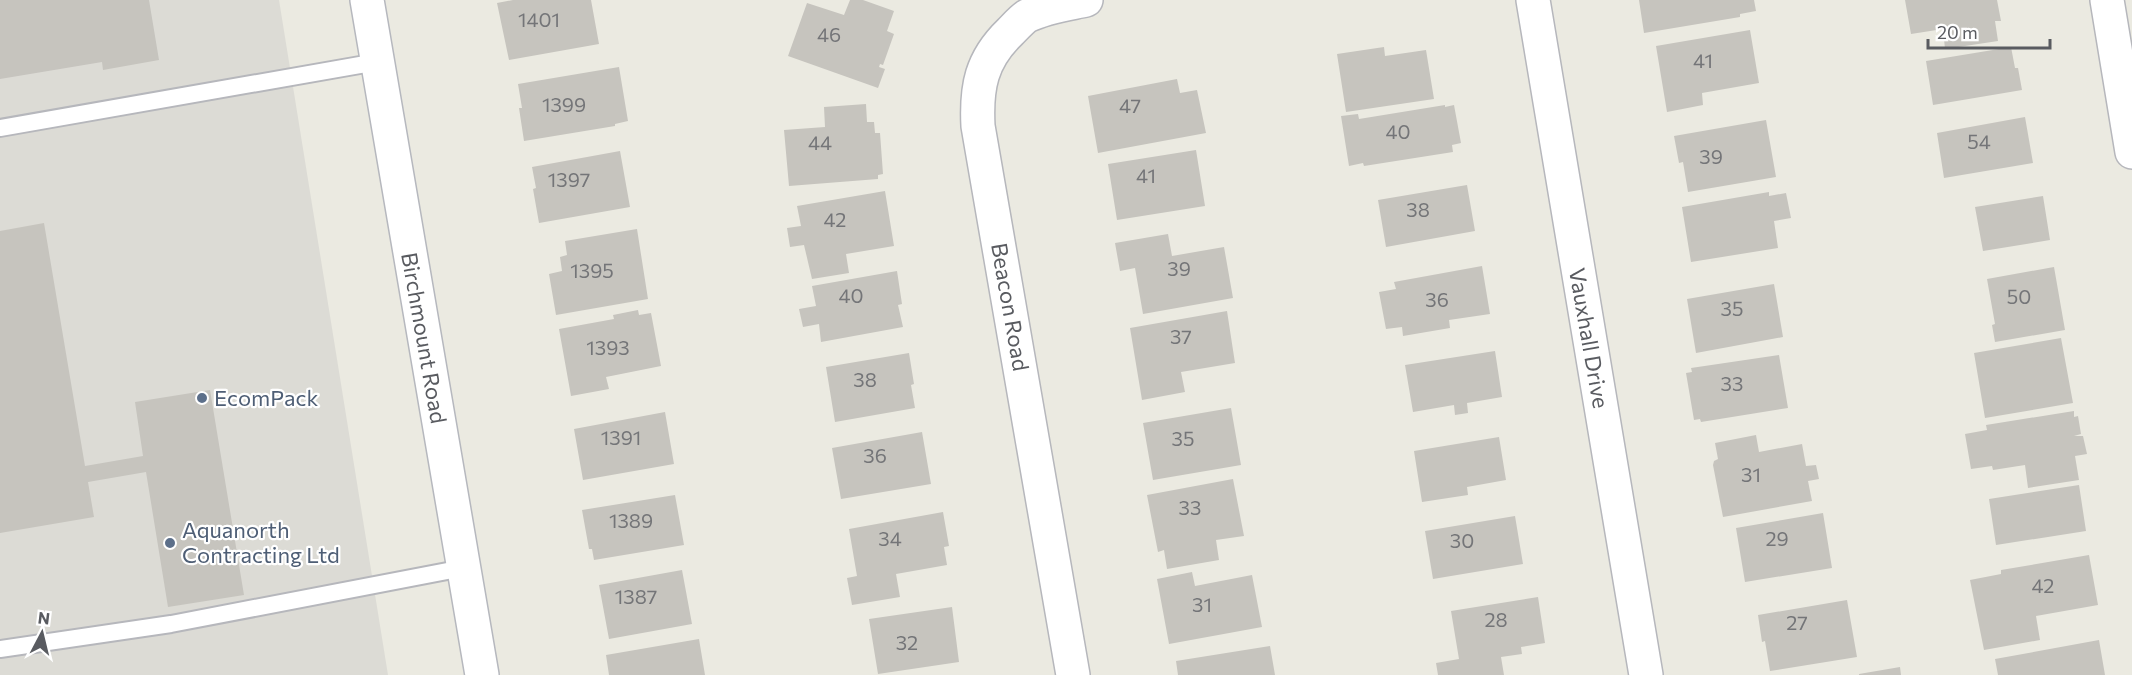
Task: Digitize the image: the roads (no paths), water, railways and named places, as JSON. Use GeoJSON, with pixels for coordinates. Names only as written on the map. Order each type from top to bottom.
{"type":"FeatureCollection","features":[{"type":"Feature","properties":{"kind":"street","name":"Birchmount Road"},"geometry":{"type":"LineString","coordinates":[[367,0],[482,675]]}},
{"type":"Feature","properties":{"kind":"street","name":"Beacon Road"},"geometry":{"type":"LineString","coordinates":[[1073,675],[980,137],[977,100],[983,66],[998,43],[1026,17],[1059,5],[1086,0]]}},
{"type":"Feature","properties":{"kind":"street","name":"Vauxhall Drive"},"geometry":{"type":"LineString","coordinates":[[1533,0],[1646,675]]}},
{"type":"Feature","properties":{"kind":"street"},"geometry":{"type":"LineString","coordinates":[[2107,0],[2132,152]]}},
{"type":"Feature","properties":{"kind":"lane"},"geometry":{"type":"LineString","coordinates":[[0,128],[377,62]]}},
{"type":"Feature","properties":{"kind":"lane"},"geometry":{"type":"LineString","coordinates":[[0,649],[171,624],[463,568]]}},
{"type":"Feature","properties":{"kind":"place","name":"EcomPack"},"geometry":{"type":"Point","coordinates":[202,398]}},
{"type":"Feature","properties":{"kind":"place","name":"Aquanorth Contracting Ltd"},"geometry":{"type":"Point","coordinates":[170,543]}}]}
